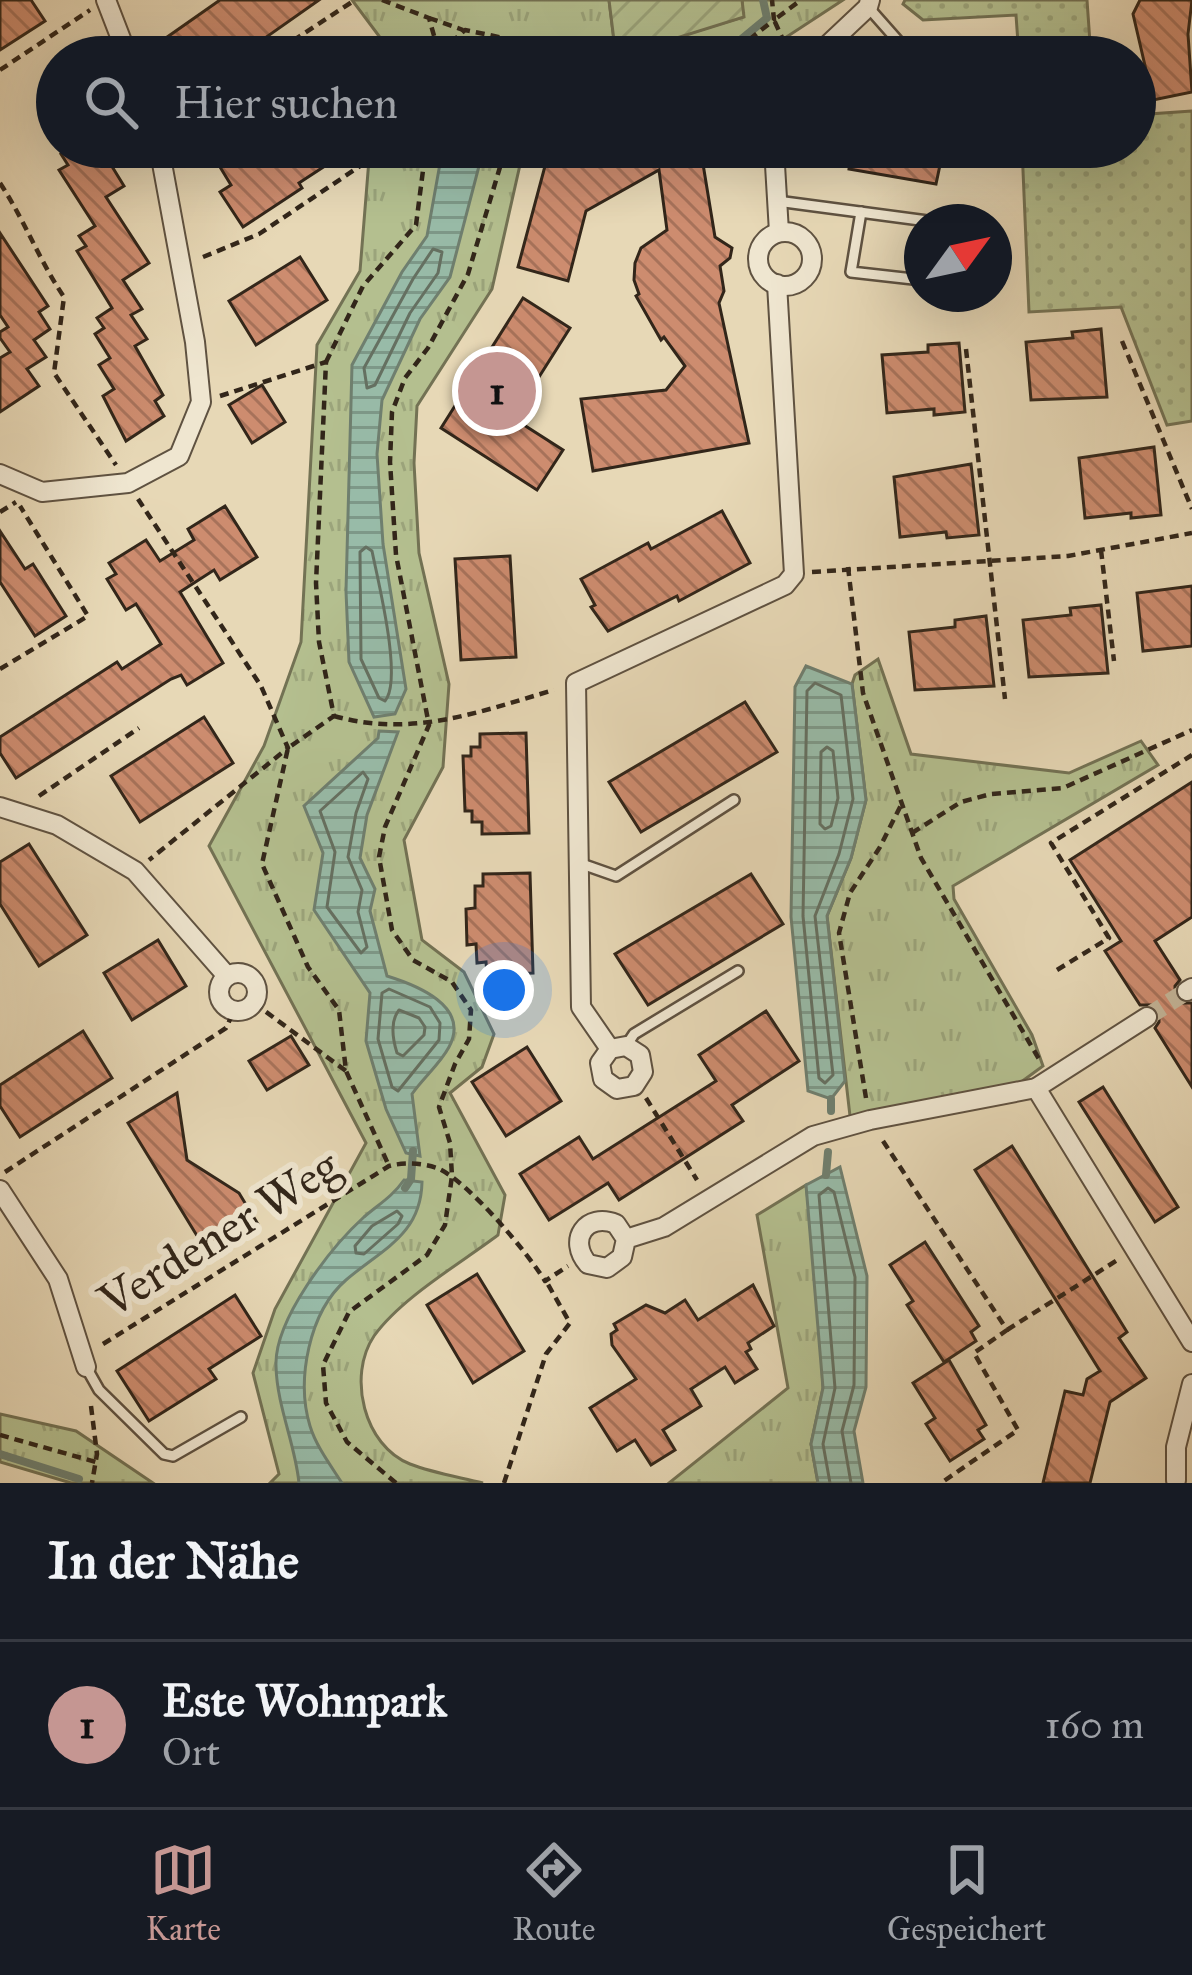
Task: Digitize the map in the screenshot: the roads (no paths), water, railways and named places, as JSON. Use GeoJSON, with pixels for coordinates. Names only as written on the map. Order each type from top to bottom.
{"type":"FeatureCollection","features":[{"type":"Feature","properties":{"kind":"street"},"geometry":{"type":"LineString","coordinates":[[105,0],[120,36]]}},
{"type":"Feature","properties":{"kind":"street"},"geometry":{"type":"LineString","coordinates":[[836,36],[869,3]]}},
{"type":"Feature","properties":{"kind":"street"},"geometry":{"type":"LineString","coordinates":[[0,474],[42,492],[128,483],[178,456],[201,402],[163,168]]}},
{"type":"Feature","properties":{"kind":"street"},"geometry":{"type":"LineString","coordinates":[[778,168],[778,232]]}},
{"type":"Feature","properties":{"kind":"street"},"geometry":{"type":"LineString","coordinates":[[778,232],[801,237],[812,257],[800,281],[777,284],[765,277],[758,260],[764,243],[778,232]]}},
{"type":"Feature","properties":{"kind":"street"},"geometry":{"type":"LineString","coordinates":[[618,1047],[600,1063],[603,1079],[617,1089],[634,1086],[640,1080],[640,1055],[618,1047],[581,1007],[577,683],[785,585],[794,574],[777,284]]}},
{"type":"Feature","properties":{"kind":"street"},"geometry":{"type":"LineString","coordinates":[[8,809],[57,825],[135,871],[227,976]]}},
{"type":"Feature","properties":{"kind":"street"},"geometry":{"type":"LineString","coordinates":[[242,973],[254,981],[254,1003],[234,1012],[219,996],[221,981],[227,976],[242,973]]}},
{"type":"Feature","properties":{"kind":"street"},"geometry":{"type":"LineString","coordinates":[[626,1239],[664,1227],[813,1136],[1044,1083],[1147,1017]]}},
{"type":"Feature","properties":{"kind":"street"},"geometry":{"type":"LineString","coordinates":[[1044,1083],[1192,1342]]}},
{"type":"Feature","properties":{"kind":"street"},"geometry":{"type":"LineString","coordinates":[[0,1190],[6,1215],[58,1279],[84,1362]]}},
{"type":"Feature","properties":{"kind":"street"},"geometry":{"type":"LineString","coordinates":[[607,1220],[623,1230],[626,1239],[616,1264],[597,1268],[582,1257],[578,1239],[589,1223],[607,1220]]}},
{"type":"Feature","properties":{"kind":"street"},"geometry":{"type":"LineString","coordinates":[[1179,1481],[1176,1447],[1192,1384]]}},
{"type":"Feature","properties":{"kind":"lane"},"geometry":{"type":"LineString","coordinates":[[869,3],[890,36]]}},
{"type":"Feature","properties":{"kind":"lane"},"geometry":{"type":"LineString","coordinates":[[777,201],[904,218]]}},
{"type":"Feature","properties":{"kind":"lane"},"geometry":{"type":"LineString","coordinates":[[861,212],[851,272],[904,278]]}},
{"type":"Feature","properties":{"kind":"lane"},"geometry":{"type":"LineString","coordinates":[[579,862],[616,877],[734,800]]}},
{"type":"Feature","properties":{"kind":"lane"},"geometry":{"type":"LineString","coordinates":[[618,1047],[738,970]]}},
{"type":"Feature","properties":{"kind":"lane"},"geometry":{"type":"LineString","coordinates":[[84,1362],[99,1390],[164,1454],[173,1456],[241,1418]]}},
{"type":"Feature","properties":{"kind":"water"},"geometry":{"type":"Polygon","coordinates":[[[439,168],[479,168],[450,277],[420,319],[382,400],[377,454],[383,544],[406,689],[395,714],[374,717],[349,662],[346,591],[352,365],[427,236],[439,168]]]}},
{"type":"Feature","properties":{"kind":"water"},"geometry":{"type":"Polygon","coordinates":[[[806,666],[852,684],[866,800],[851,858],[827,916],[845,1081],[831,1099],[808,1091],[791,917],[795,687],[806,666]]]}},
{"type":"Feature","properties":{"kind":"water"},"geometry":{"type":"Polygon","coordinates":[[[379,731],[398,732],[367,815],[360,858],[375,889],[370,911],[387,976],[437,999],[453,1020],[449,1047],[412,1094],[420,1156],[406,1153],[386,1109],[366,1041],[370,993],[314,910],[323,853],[304,806],[378,738],[379,731]]]}},
{"type":"Feature","properties":{"kind":"water"},"geometry":{"type":"Polygon","coordinates":[[[840,1167],[867,1276],[866,1387],[854,1431],[863,1483],[818,1483],[811,1444],[823,1388],[806,1185],[840,1167]]]}},
{"type":"Feature","properties":{"kind":"water"},"geometry":{"type":"Polygon","coordinates":[[[404,1180],[422,1182],[415,1215],[397,1239],[333,1294],[309,1348],[305,1388],[310,1426],[342,1483],[299,1483],[277,1381],[284,1328],[307,1285],[336,1246],[404,1180]]]}},
{"type":"Feature","properties":{"kind":"waterway"},"geometry":{"type":"LineString","coordinates":[[745,36],[767,18],[763,0]]}},
{"type":"Feature","properties":{"kind":"waterway"},"geometry":{"type":"LineString","coordinates":[[831,1099],[831,1111]]}},
{"type":"Feature","properties":{"kind":"waterway"},"geometry":{"type":"LineString","coordinates":[[405,1188],[411,1179],[413,1151]]}},
{"type":"Feature","properties":{"kind":"waterway"},"geometry":{"type":"LineString","coordinates":[[826,1175],[828,1152]]}},
{"type":"Feature","properties":{"kind":"waterway"},"geometry":{"type":"LineString","coordinates":[[0,1454],[79,1479]]}},
{"type":"Feature","properties":{"kind":"tunnel"},"geometry":{"type":"LineString","coordinates":[[1147,1017],[1187,991]]}},
{"type":"Feature","properties":{"kind":"place","name":"Este Wohnpark"},"geometry":{"type":"Point","coordinates":[497,391]}}]}
